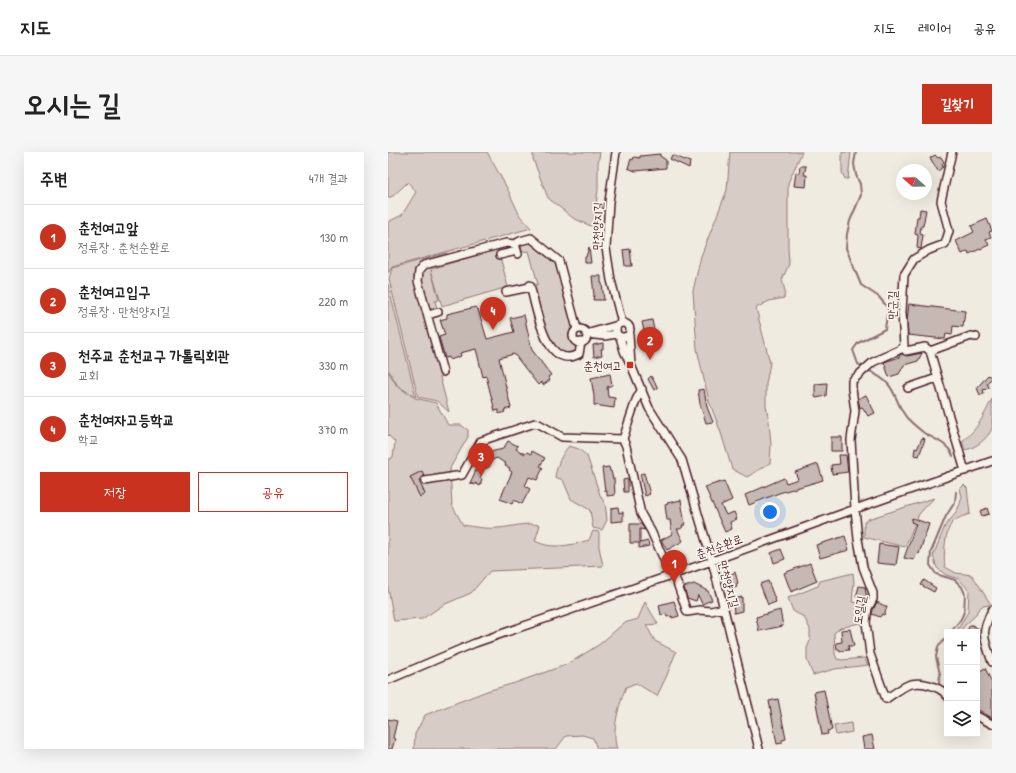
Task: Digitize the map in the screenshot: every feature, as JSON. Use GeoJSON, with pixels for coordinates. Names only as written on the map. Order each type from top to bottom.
{"type":"FeatureCollection","features":[{"type":"Feature","properties":{"kind":"street","name":"만천양지길"},"geometry":{"type":"LineString","coordinates":[[616,152],[609,202],[606,248],[620,324]]}},
{"type":"Feature","properties":{"kind":"street","name":"만군길"},"geometry":{"type":"LineString","coordinates":[[852,455],[851,440],[855,411],[852,381],[873,362],[904,346],[902,312],[904,275],[914,259],[929,250],[945,244],[949,230],[940,201],[952,152]]}},
{"type":"Feature","properties":{"kind":"street"},"geometry":{"type":"LineString","coordinates":[[517,250],[520,241],[531,238],[559,261],[577,329]]}},
{"type":"Feature","properties":{"kind":"street"},"geometry":{"type":"LineString","coordinates":[[443,372],[418,280],[419,270],[424,265],[506,243],[517,250]]}},
{"type":"Feature","properties":{"kind":"street"},"geometry":{"type":"LineString","coordinates":[[500,256],[517,250]]}},
{"type":"Feature","properties":{"kind":"street"},"geometry":{"type":"LineString","coordinates":[[506,292],[530,286],[545,338],[551,348],[559,355],[566,358],[573,357],[578,354],[581,342],[586,338],[586,334]]}},
{"type":"Feature","properties":{"kind":"street"},"geometry":{"type":"LineString","coordinates":[[428,315],[438,312]]}},
{"type":"Feature","properties":{"kind":"street"},"geometry":{"type":"LineString","coordinates":[[620,324],[616,329],[624,351],[632,365]]}},
{"type":"Feature","properties":{"kind":"street"},"geometry":{"type":"LineString","coordinates":[[586,334],[620,324],[627,324],[630,327],[629,334],[632,365]]}},
{"type":"Feature","properties":{"kind":"street"},"geometry":{"type":"LineString","coordinates":[[577,329],[584,330],[586,334],[604,336],[619,335],[625,337],[629,334]]}},
{"type":"Feature","properties":{"kind":"street"},"geometry":{"type":"LineString","coordinates":[[577,329],[573,336],[575,340],[581,342]]}},
{"type":"Feature","properties":{"kind":"street"},"geometry":{"type":"LineString","coordinates":[[930,350],[971,336],[976,337]]}},
{"type":"Feature","properties":{"kind":"street"},"geometry":{"type":"LineString","coordinates":[[906,350],[925,347],[930,350],[965,470]]}},
{"type":"Feature","properties":{"kind":"street","name":"만천양지길"},"geometry":{"type":"LineString","coordinates":[[632,365],[650,408],[682,460],[712,561],[759,749]]}},
{"type":"Feature","properties":{"kind":"street"},"geometry":{"type":"LineString","coordinates":[[908,388],[937,378]]}},
{"type":"Feature","properties":{"kind":"street"},"geometry":{"type":"LineString","coordinates":[[642,389],[636,400],[623,439],[626,446],[641,514],[651,531],[672,575],[687,612],[700,610],[711,611],[724,608]]}},
{"type":"Feature","properties":{"kind":"street"},"geometry":{"type":"LineString","coordinates":[[424,482],[462,475],[481,441],[535,423],[562,437],[623,439]]}},
{"type":"Feature","properties":{"kind":"street","name":"도일길"},"geometry":{"type":"LineString","coordinates":[[852,455],[858,539],[864,567],[873,593],[873,599],[868,608],[866,622],[870,654],[886,699],[913,684],[933,686],[944,693]]}},
{"type":"Feature","properties":{"kind":"street","name":"춘천순환로"},"geometry":{"type":"LineString","coordinates":[[388,680],[475,643],[712,561],[992,461]]}},
{"type":"Feature","properties":{"kind":"street"},"geometry":{"type":"LineString","coordinates":[[992,610],[984,626],[984,638],[992,662]]}},
{"type":"Feature","properties":{"kind":"street"},"geometry":{"type":"LineString","coordinates":[[980,718],[992,724]]}},
{"type":"Feature","properties":{"kind":"shaded area"},"geometry":{"type":"Polygon","coordinates":[[[388,152],[487,152],[507,188],[520,216],[531,228],[392,267],[388,273],[388,222],[402,215],[416,192],[408,182],[393,196],[388,198],[388,152]]]}},
{"type":"Feature","properties":{"kind":"shaded area"},"geometry":{"type":"Polygon","coordinates":[[[533,152],[600,152],[598,163],[598,190],[593,227],[573,218],[548,198],[533,159],[533,152]]]}},
{"type":"Feature","properties":{"kind":"shaded area"},"geometry":{"type":"Polygon","coordinates":[[[730,152],[802,152],[788,183],[789,264],[782,280],[785,291],[784,298],[769,301],[756,308],[770,363],[766,384],[766,406],[771,445],[770,463],[747,477],[732,469],[709,401],[697,349],[693,291],[701,256],[727,190],[730,152]]]}},
{"type":"Feature","properties":{"kind":"shaded area"},"geometry":{"type":"Polygon","coordinates":[[[842,152],[851,152],[848,179],[845,179],[842,172],[842,152]]]}},
{"type":"Feature","properties":{"kind":"shaded area"},"geometry":{"type":"Polygon","coordinates":[[[530,240],[555,261],[557,266],[572,324],[569,336],[576,348],[571,355],[561,353],[548,338],[532,286],[538,284],[529,251],[522,252],[521,244],[530,240]]]}},
{"type":"Feature","properties":{"kind":"shaded area"},"geometry":{"type":"Polygon","coordinates":[[[498,249],[508,287],[442,306],[431,270],[439,300],[435,301],[437,308],[430,309],[421,281],[422,272],[425,269],[430,267],[431,269],[498,249]]]}},
{"type":"Feature","properties":{"kind":"shaded area"},"geometry":{"type":"Polygon","coordinates":[[[446,253],[448,254],[423,263],[416,271],[414,277],[449,412],[437,401],[418,397],[389,279],[392,268],[446,253]]]}},
{"type":"Feature","properties":{"kind":"shaded area"},"geometry":{"type":"Polygon","coordinates":[[[388,284],[416,397],[398,386],[388,369],[388,284]]]}},
{"type":"Feature","properties":{"kind":"shaded area"},"geometry":{"type":"Polygon","coordinates":[[[388,371],[397,386],[415,398],[436,403],[448,425],[461,425],[468,430],[468,437],[450,468],[452,505],[463,525],[480,528],[494,528],[524,524],[540,525],[535,541],[542,544],[555,546],[576,544],[589,540],[593,531],[599,532],[599,547],[603,566],[490,571],[471,593],[443,605],[422,619],[394,621],[388,588],[388,460],[393,457],[395,442],[388,435],[388,371]]]}},
{"type":"Feature","properties":{"kind":"shaded area"},"geometry":{"type":"Polygon","coordinates":[[[992,399],[992,428],[988,436],[973,447],[965,450],[962,441],[976,428],[992,399]]]}},
{"type":"Feature","properties":{"kind":"shaded area"},"geometry":{"type":"Polygon","coordinates":[[[569,446],[579,449],[587,456],[600,495],[605,504],[607,520],[602,530],[593,528],[590,510],[571,499],[563,480],[555,477],[560,460],[569,446]]]}},
{"type":"Feature","properties":{"kind":"shaded area"},"geometry":{"type":"Polygon","coordinates":[[[964,485],[967,488],[970,514],[960,517],[950,526],[945,544],[945,567],[956,573],[972,575],[990,605],[982,606],[977,611],[976,615],[962,629],[958,629],[968,612],[969,590],[959,579],[946,575],[937,568],[933,556],[945,526],[955,514],[960,504],[962,496],[960,489],[964,485]]]}},
{"type":"Feature","properties":{"kind":"shaded area"},"geometry":{"type":"Polygon","coordinates":[[[934,498],[919,514],[905,547],[864,537],[864,522],[868,519],[934,498]]]}},
{"type":"Feature","properties":{"kind":"shaded area"},"geometry":{"type":"Polygon","coordinates":[[[853,573],[854,582],[852,602],[867,604],[863,612],[863,622],[840,628],[834,633],[835,654],[837,659],[842,660],[864,658],[868,665],[835,669],[813,675],[807,660],[810,629],[804,617],[793,611],[788,598],[818,586],[820,581],[853,573]]]}},
{"type":"Feature","properties":{"kind":"shaded area"},"geometry":{"type":"Polygon","coordinates":[[[645,602],[658,624],[646,625],[655,641],[676,652],[657,696],[636,683],[626,687],[618,710],[615,726],[615,742],[617,749],[597,749],[593,738],[582,735],[566,736],[556,749],[414,749],[415,734],[425,715],[487,691],[515,683],[568,664],[600,644],[624,623],[638,619],[645,602]]]}},
{"type":"Feature","properties":{"kind":"shaded area"},"geometry":{"type":"Polygon","coordinates":[[[851,723],[852,732],[836,735],[834,726],[851,723]]]}},
{"type":"Feature","properties":{"kind":"building"},"geometry":{"type":"Polygon","coordinates":[[[660,154],[660,156],[666,160],[666,168],[635,171],[628,168],[631,159],[633,160],[634,157],[640,158],[640,156],[660,154]]]}},
{"type":"Feature","properties":{"kind":"building"},"geometry":{"type":"Polygon","coordinates":[[[672,155],[690,162],[689,168],[670,159],[672,155]]]}},
{"type":"Feature","properties":{"kind":"building"},"geometry":{"type":"Polygon","coordinates":[[[935,155],[938,158],[941,157],[944,162],[942,164],[943,167],[938,171],[930,158],[935,155]]]}},
{"type":"Feature","properties":{"kind":"building"},"geometry":{"type":"Polygon","coordinates":[[[800,166],[806,166],[804,175],[807,175],[806,187],[794,186],[796,172],[799,173],[800,166]]]}},
{"type":"Feature","properties":{"kind":"building"},"geometry":{"type":"Polygon","coordinates":[[[920,209],[926,210],[923,226],[921,226],[920,234],[923,235],[921,249],[917,248],[918,235],[915,234],[917,217],[919,217],[920,209]]]}},
{"type":"Feature","properties":{"kind":"building"},"geometry":{"type":"Polygon","coordinates":[[[987,219],[992,231],[989,232],[991,237],[986,239],[989,245],[969,254],[968,251],[962,254],[956,241],[974,232],[971,226],[987,219]]]}},
{"type":"Feature","properties":{"kind":"building"},"geometry":{"type":"Polygon","coordinates":[[[589,247],[591,263],[585,263],[585,257],[589,247]]]}},
{"type":"Feature","properties":{"kind":"building"},"geometry":{"type":"Polygon","coordinates":[[[630,249],[632,266],[625,266],[623,250],[630,249]]]}},
{"type":"Feature","properties":{"kind":"building"},"geometry":{"type":"Polygon","coordinates":[[[592,276],[601,276],[604,300],[593,300],[594,295],[592,276]]]}},
{"type":"Feature","properties":{"kind":"building"},"geometry":{"type":"Polygon","coordinates":[[[909,304],[965,311],[963,327],[953,326],[952,335],[946,334],[945,339],[908,335],[907,320],[909,304]]]}},
{"type":"Feature","properties":{"kind":"building"},"geometry":{"type":"Polygon","coordinates":[[[476,307],[478,309],[487,339],[514,332],[510,318],[524,315],[532,350],[551,375],[548,377],[550,380],[543,385],[541,382],[538,385],[514,354],[499,358],[511,408],[504,410],[505,412],[499,414],[499,410],[495,411],[486,376],[483,377],[476,349],[460,353],[461,356],[450,360],[449,357],[445,358],[439,337],[445,335],[440,320],[447,318],[447,314],[476,307]]]}},
{"type":"Feature","properties":{"kind":"building"},"geometry":{"type":"Polygon","coordinates":[[[652,320],[655,335],[652,336],[653,338],[646,340],[642,322],[652,320]]]}},
{"type":"Feature","properties":{"kind":"building"},"geometry":{"type":"Polygon","coordinates":[[[603,343],[603,349],[601,349],[602,355],[594,357],[593,345],[603,343]]]}},
{"type":"Feature","properties":{"kind":"building"},"geometry":{"type":"Polygon","coordinates":[[[922,353],[918,361],[904,365],[899,374],[889,377],[884,362],[900,357],[899,355],[902,354],[907,356],[922,353]]]}},
{"type":"Feature","properties":{"kind":"building"},"geometry":{"type":"Polygon","coordinates":[[[610,374],[612,385],[607,387],[608,397],[615,398],[614,408],[594,405],[591,378],[610,374]]]}},
{"type":"Feature","properties":{"kind":"building"},"geometry":{"type":"Polygon","coordinates":[[[988,375],[992,378],[987,383],[989,388],[983,390],[984,393],[980,395],[977,388],[988,375]]]}},
{"type":"Feature","properties":{"kind":"building"},"geometry":{"type":"Polygon","coordinates":[[[651,376],[658,388],[654,390],[648,379],[651,376]]]}},
{"type":"Feature","properties":{"kind":"building"},"geometry":{"type":"Polygon","coordinates":[[[827,383],[826,396],[816,398],[815,384],[827,383]]]}},
{"type":"Feature","properties":{"kind":"building"},"geometry":{"type":"Polygon","coordinates":[[[704,389],[707,407],[713,422],[706,423],[700,404],[698,390],[704,389]]]}},
{"type":"Feature","properties":{"kind":"building"},"geometry":{"type":"Polygon","coordinates":[[[866,395],[875,413],[868,416],[862,407],[860,408],[858,399],[866,395]]]}},
{"type":"Feature","properties":{"kind":"building"},"geometry":{"type":"Polygon","coordinates":[[[831,437],[842,437],[842,451],[831,451],[831,437]]]}},
{"type":"Feature","properties":{"kind":"building"},"geometry":{"type":"Polygon","coordinates":[[[922,438],[925,439],[919,456],[914,455],[915,448],[917,449],[922,438]]]}},
{"type":"Feature","properties":{"kind":"building"},"geometry":{"type":"Polygon","coordinates":[[[508,441],[518,446],[516,449],[525,454],[527,452],[531,454],[532,451],[545,458],[540,466],[543,468],[537,480],[529,477],[525,486],[530,489],[522,504],[514,500],[512,504],[500,499],[512,472],[509,470],[510,468],[505,466],[506,464],[497,458],[492,460],[489,467],[484,469],[480,478],[482,479],[480,486],[475,483],[475,485],[470,483],[482,457],[484,458],[486,453],[503,449],[508,441]]]}},
{"type":"Feature","properties":{"kind":"building"},"geometry":{"type":"Polygon","coordinates":[[[839,455],[846,455],[848,472],[832,474],[831,465],[840,464],[839,455]]]}},
{"type":"Feature","properties":{"kind":"building"},"geometry":{"type":"Polygon","coordinates":[[[818,464],[823,480],[779,493],[749,505],[745,495],[784,478],[786,483],[798,479],[795,472],[818,464]]]}},
{"type":"Feature","properties":{"kind":"building"},"geometry":{"type":"Polygon","coordinates":[[[609,467],[613,479],[614,478],[615,495],[607,496],[602,468],[609,467]]]}},
{"type":"Feature","properties":{"kind":"building"},"geometry":{"type":"Polygon","coordinates":[[[422,471],[424,476],[419,481],[425,494],[420,497],[410,477],[422,471]]]}},
{"type":"Feature","properties":{"kind":"building"},"geometry":{"type":"Polygon","coordinates":[[[644,473],[650,494],[645,496],[640,474],[644,473]]]}},
{"type":"Feature","properties":{"kind":"building"},"geometry":{"type":"Polygon","coordinates":[[[628,479],[628,492],[624,492],[623,480],[628,479]]]}},
{"type":"Feature","properties":{"kind":"building"},"geometry":{"type":"Polygon","coordinates":[[[724,481],[732,500],[721,505],[726,515],[734,512],[737,519],[730,522],[732,529],[725,532],[705,487],[724,481]]]}},
{"type":"Feature","properties":{"kind":"building"},"geometry":{"type":"Polygon","coordinates":[[[681,500],[685,525],[682,525],[683,527],[680,529],[677,529],[683,541],[667,550],[661,540],[672,534],[670,520],[667,520],[665,505],[668,504],[667,503],[681,500]]]}},
{"type":"Feature","properties":{"kind":"building"},"geometry":{"type":"Polygon","coordinates":[[[618,507],[619,513],[623,512],[623,521],[611,522],[611,508],[618,507]]]}},
{"type":"Feature","properties":{"kind":"building"},"geometry":{"type":"Polygon","coordinates":[[[987,508],[989,514],[982,516],[980,511],[987,508]]]}},
{"type":"Feature","properties":{"kind":"building"},"geometry":{"type":"Polygon","coordinates":[[[912,518],[929,524],[919,554],[917,553],[914,560],[904,558],[916,524],[911,522],[912,518]]]}},
{"type":"Feature","properties":{"kind":"building"},"geometry":{"type":"Polygon","coordinates":[[[630,524],[641,524],[645,530],[640,529],[640,543],[648,541],[649,546],[639,548],[639,543],[630,543],[630,524]]]}},
{"type":"Feature","properties":{"kind":"building"},"geometry":{"type":"Polygon","coordinates":[[[845,536],[849,550],[820,558],[816,545],[845,536]]]}},
{"type":"Feature","properties":{"kind":"building"},"geometry":{"type":"Polygon","coordinates":[[[879,544],[899,547],[896,565],[877,563],[879,544]]]}},
{"type":"Feature","properties":{"kind":"building"},"geometry":{"type":"Polygon","coordinates":[[[781,549],[785,559],[774,563],[771,553],[781,549]]]}},
{"type":"Feature","properties":{"kind":"building"},"geometry":{"type":"Polygon","coordinates":[[[810,563],[817,581],[791,592],[784,573],[810,563]]]}},
{"type":"Feature","properties":{"kind":"building"},"geometry":{"type":"Polygon","coordinates":[[[735,572],[738,583],[736,584],[737,587],[731,589],[726,577],[735,572]]]}},
{"type":"Feature","properties":{"kind":"building"},"geometry":{"type":"Polygon","coordinates":[[[924,580],[936,588],[934,592],[921,585],[924,580]]]}},
{"type":"Feature","properties":{"kind":"building"},"geometry":{"type":"Polygon","coordinates":[[[768,581],[776,602],[768,605],[760,584],[768,581]]]}},
{"type":"Feature","properties":{"kind":"building"},"geometry":{"type":"Polygon","coordinates":[[[694,584],[708,591],[712,600],[702,604],[698,595],[696,601],[687,598],[684,587],[694,584]]]}},
{"type":"Feature","properties":{"kind":"building"},"geometry":{"type":"Polygon","coordinates":[[[859,586],[865,587],[867,594],[866,600],[856,597],[859,586]]]}},
{"type":"Feature","properties":{"kind":"building"},"geometry":{"type":"Polygon","coordinates":[[[742,597],[742,611],[734,613],[734,599],[742,597]]]}},
{"type":"Feature","properties":{"kind":"building"},"geometry":{"type":"Polygon","coordinates":[[[674,601],[679,616],[672,618],[672,616],[667,617],[666,614],[661,615],[659,605],[674,601]]]}},
{"type":"Feature","properties":{"kind":"building"},"geometry":{"type":"Polygon","coordinates":[[[877,602],[887,607],[884,615],[882,614],[880,617],[872,614],[877,602]]]}},
{"type":"Feature","properties":{"kind":"building"},"geometry":{"type":"Polygon","coordinates":[[[780,610],[783,626],[759,631],[756,617],[780,610]]]}},
{"type":"Feature","properties":{"kind":"building"},"geometry":{"type":"Polygon","coordinates":[[[970,625],[972,625],[979,629],[968,629],[970,625]]]}},
{"type":"Feature","properties":{"kind":"building"},"geometry":{"type":"Polygon","coordinates":[[[850,629],[854,646],[848,646],[849,650],[840,651],[837,649],[836,643],[842,642],[841,630],[850,629]]]}},
{"type":"Feature","properties":{"kind":"building"},"geometry":{"type":"Polygon","coordinates":[[[985,668],[992,683],[992,718],[980,711],[980,671],[985,668]]]}},
{"type":"Feature","properties":{"kind":"building"},"geometry":{"type":"Polygon","coordinates":[[[824,690],[832,730],[827,731],[828,734],[822,735],[814,692],[824,690]]]}},
{"type":"Feature","properties":{"kind":"building"},"geometry":{"type":"Polygon","coordinates":[[[778,699],[786,739],[782,740],[782,743],[777,744],[769,701],[778,699]]]}},
{"type":"Feature","properties":{"kind":"building"},"geometry":{"type":"Polygon","coordinates":[[[388,719],[397,721],[392,749],[388,749],[388,719]]]}},
{"type":"Feature","properties":{"kind":"building"},"geometry":{"type":"Polygon","coordinates":[[[872,735],[875,749],[864,749],[862,737],[872,735]]]}},
{"type":"Feature","properties":{"kind":"waterway"},"geometry":{"type":"LineString","coordinates":[[856,152],[854,164],[856,175],[860,184],[861,195],[850,221],[846,248],[861,285],[879,297],[888,308],[885,329],[858,343],[853,350],[858,364],[862,366]]}},
{"type":"Feature","properties":{"kind":"waterway"},"geometry":{"type":"LineString","coordinates":[[870,371],[888,384],[894,392],[902,411],[908,419],[924,433],[945,445],[953,456]]}},
{"type":"Feature","properties":{"kind":"waterway"},"geometry":{"type":"LineString","coordinates":[[953,629],[964,612],[965,594],[962,587],[955,580],[936,574],[930,565],[931,552],[946,516],[955,502],[956,492]]}},
{"type":"Feature","properties":{"kind":"waterway"},"geometry":{"type":"LineString","coordinates":[[939,684],[940,674],[936,657],[938,647],[944,640]]}},
{"type":"Feature","properties":{"kind":"waterway"},"geometry":{"type":"LineString","coordinates":[[939,693],[946,701]]}},
{"type":"Feature","properties":{"kind":"place","name":"춘천여자고등학교"},"geometry":{"type":"Point","coordinates":[493,330]}},
{"type":"Feature","properties":{"kind":"place","name":"춘천여고입구"},"geometry":{"type":"Point","coordinates":[650,360]}},
{"type":"Feature","properties":{"kind":"place","name":"춘천여고"},"geometry":{"type":"Point","coordinates":[630,365]}},
{"type":"Feature","properties":{"kind":"place","name":"천주교 춘천교구 가톨릭회관"},"geometry":{"type":"Point","coordinates":[481,476]}},
{"type":"Feature","properties":{"kind":"place","name":"춘천여고앞"},"geometry":{"type":"Point","coordinates":[674,583]}}]}
